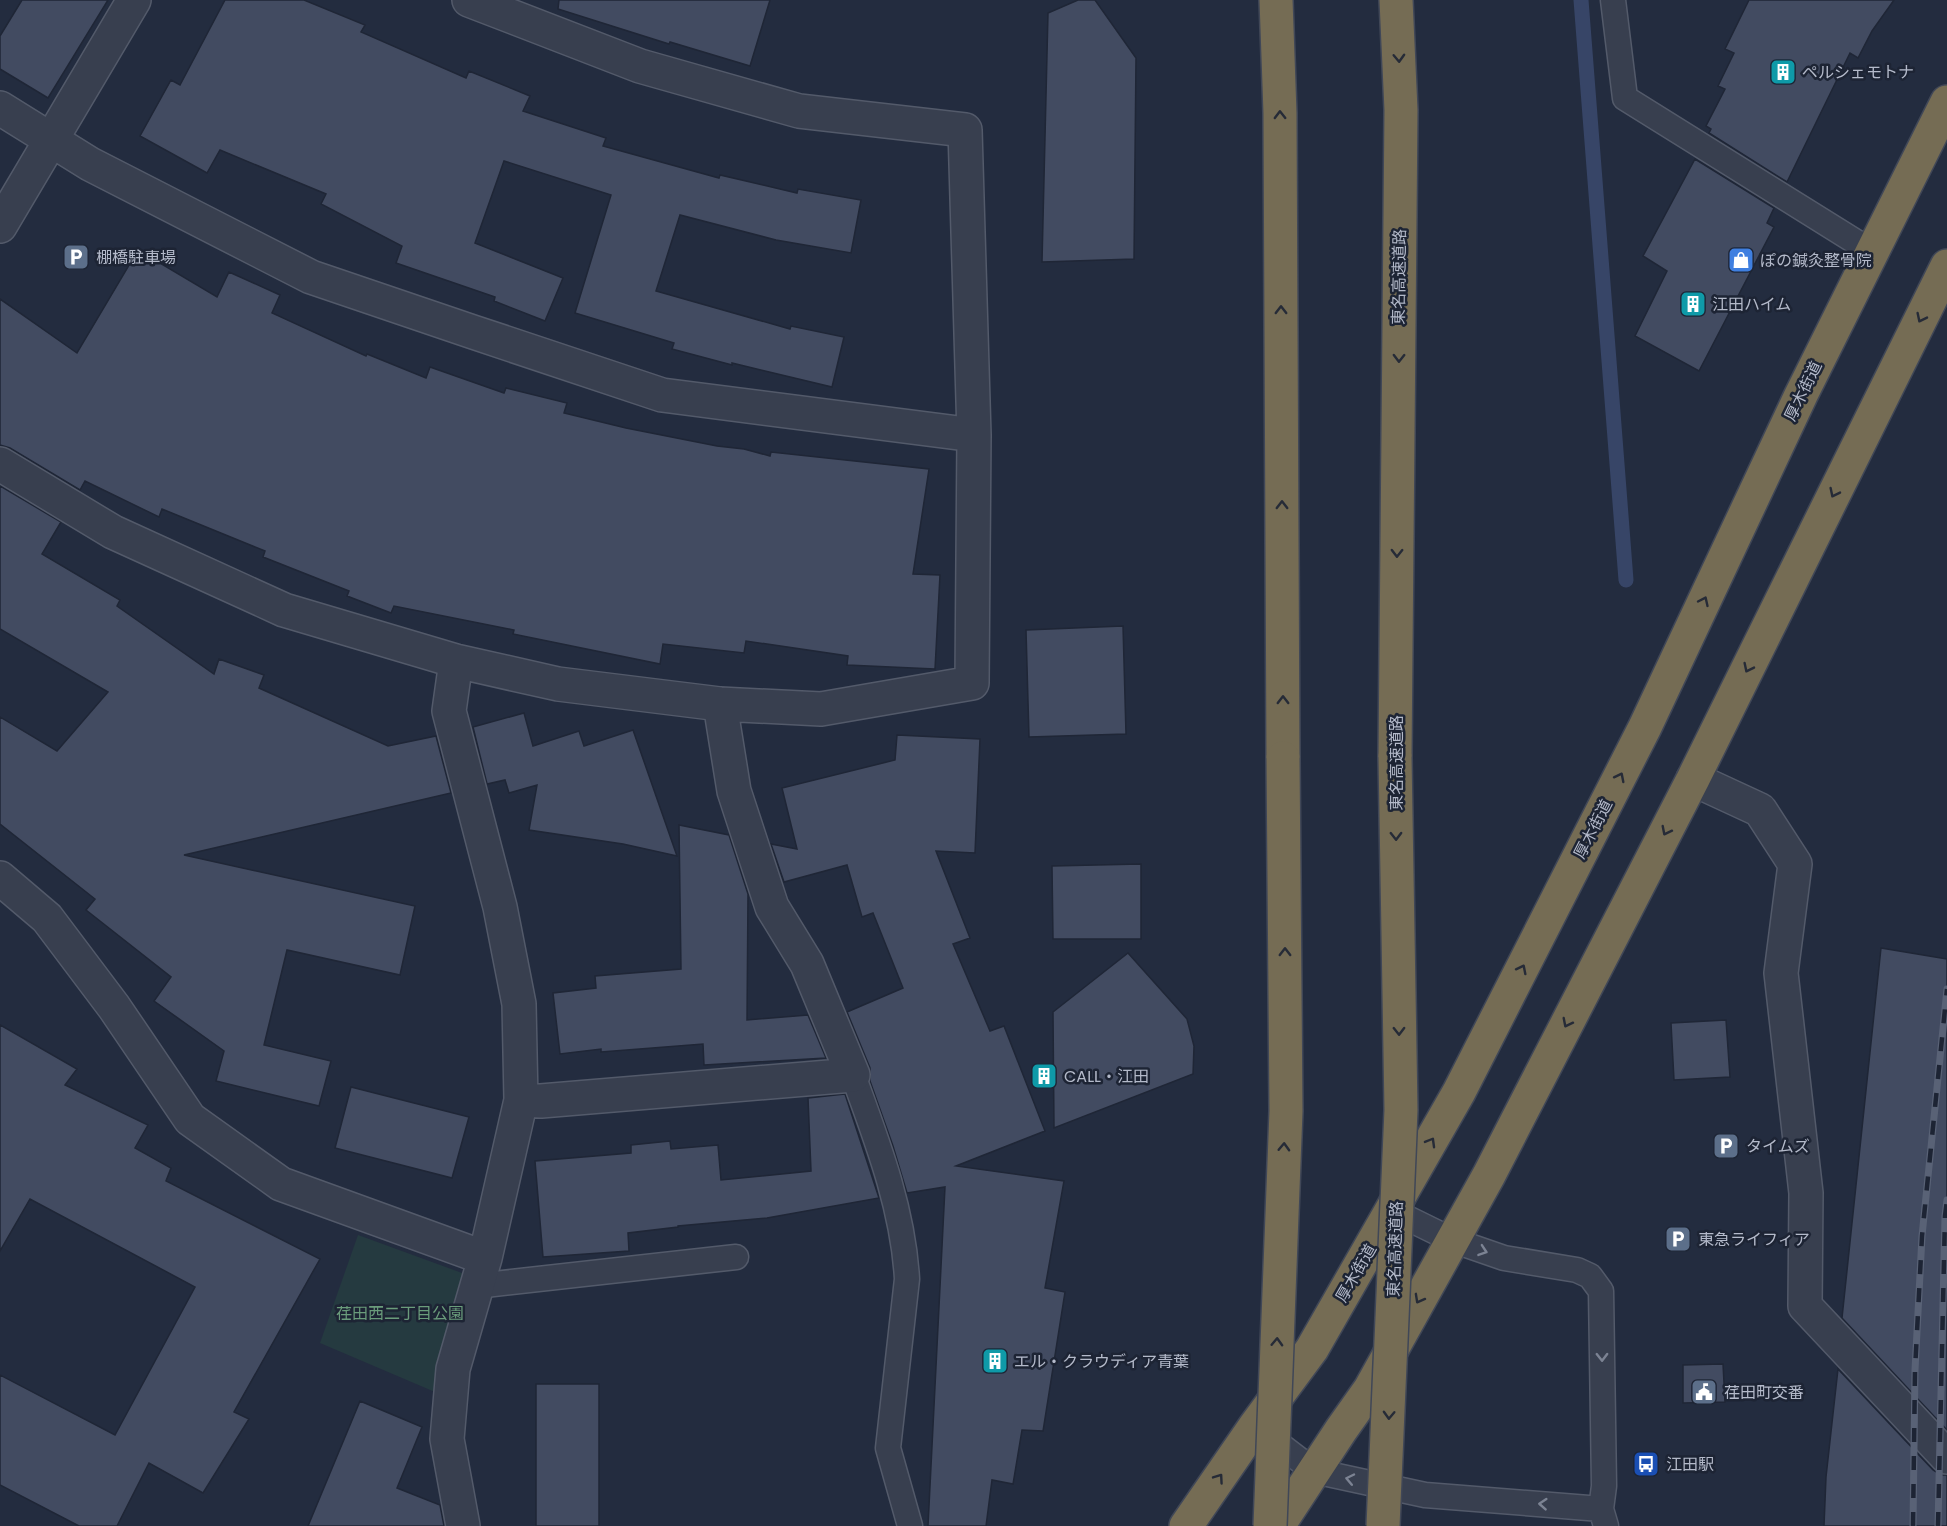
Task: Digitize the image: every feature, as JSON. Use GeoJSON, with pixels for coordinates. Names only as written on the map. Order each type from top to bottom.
{"type":"FeatureCollection","features":[{"type":"Feature","properties":{"kind":"highway"},"geometry":{"type":"LineString","coordinates":[[1270,1526],[1286,1111],[1280,113],[1276,0]]}},
{"type":"Feature","properties":{"kind":"highway","name":"東名高速道路"},"geometry":{"type":"LineString","coordinates":[[1383,1526],[1401,1110],[1395,757],[1401,110],[1396,0]]}},
{"type":"Feature","properties":{"kind":"highway","name":"厚木街道"},"geometry":{"type":"LineString","coordinates":[[1186,1526],[1312,1349],[1459,1092],[1645,727],[1801,395],[1947,102]]}},
{"type":"Feature","properties":{"kind":"highway"},"geometry":{"type":"LineString","coordinates":[[1278,1526],[1370,1389],[1489,1175],[1693,780],[1947,266]]}},
{"type":"Feature","properties":{"kind":"street"},"geometry":{"type":"LineString","coordinates":[[0,226],[134,0]]}},
{"type":"Feature","properties":{"kind":"street"},"geometry":{"type":"LineString","coordinates":[[0,464],[113,532],[284,610],[456,661],[558,684],[720,704],[821,709],[972,683],[974,435],[965,130],[799,111],[640,66],[469,0]]}},
{"type":"Feature","properties":{"kind":"street"},"geometry":{"type":"LineString","coordinates":[[0,108],[90,164],[311,277],[662,395],[974,435]]}},
{"type":"Feature","properties":{"kind":"street"},"geometry":{"type":"LineString","coordinates":[[456,661],[449,711],[500,907],[519,1004],[521,1100],[481,1272],[453,1369],[447,1439],[463,1526]]}},
{"type":"Feature","properties":{"kind":"street"},"geometry":{"type":"LineString","coordinates":[[521,1100],[541,1101],[853,1075],[807,964],[772,907],[734,791],[720,704]]}},
{"type":"Feature","properties":{"kind":"street"},"geometry":{"type":"LineString","coordinates":[[1693,780],[1760,810],[1795,864],[1781,973],[1806,1193],[1805,1306],[1947,1457]]}},
{"type":"Feature","properties":{"kind":"street"},"geometry":{"type":"LineString","coordinates":[[0,878],[47,918],[114,1007],[190,1119],[281,1184],[481,1272]]}},
{"type":"Feature","properties":{"kind":"lane"},"geometry":{"type":"LineString","coordinates":[[1612,0],[1625,98],[1872,252]]}},
{"type":"Feature","properties":{"kind":"lane"},"geometry":{"type":"LineString","coordinates":[[853,1075],[885,1161],[906,1252],[907,1279],[888,1448],[910,1526]]}},
{"type":"Feature","properties":{"kind":"lane"},"geometry":{"type":"LineString","coordinates":[[1255,1426],[1314,1471],[1425,1495],[1604,1517],[1601,1292],[1590,1276],[1577,1270],[1504,1258],[1452,1240],[1391,1210]]}},
{"type":"Feature","properties":{"kind":"lane"},"geometry":{"type":"LineString","coordinates":[[481,1272],[736,1257]]}},
{"type":"Feature","properties":{"kind":"green space","name":"荏田西二丁目公園"},"geometry":{"type":"Polygon","coordinates":[[[358,1235],[473,1277],[442,1395],[320,1343],[358,1235]]]}},
{"type":"Feature","properties":{"kind":"building"},"geometry":{"type":"Polygon","coordinates":[[[22,0],[108,0],[48,98],[0,69],[0,36],[22,0]]]}},
{"type":"Feature","properties":{"kind":"building"},"geometry":{"type":"Polygon","coordinates":[[[225,0],[304,0],[365,25],[361,32],[466,78],[469,71],[530,96],[523,111],[606,138],[603,146],[719,178],[720,175],[797,193],[798,189],[861,200],[851,253],[776,240],[680,215],[656,291],[790,329],[791,326],[844,337],[832,387],[672,349],[674,343],[575,313],[611,195],[504,161],[475,243],[563,278],[545,321],[494,301],[495,297],[396,263],[402,246],[321,204],[326,194],[220,150],[207,173],[140,136],[171,80],[180,85],[225,0]]]}},
{"type":"Feature","properties":{"kind":"building"},"geometry":{"type":"Polygon","coordinates":[[[559,0],[770,0],[750,66],[670,42],[669,44],[558,9],[559,0]]]}},
{"type":"Feature","properties":{"kind":"building"},"geometry":{"type":"Polygon","coordinates":[[[1078,0],[1095,0],[1136,58],[1134,259],[1042,262],[1048,13],[1078,0]]]}},
{"type":"Feature","properties":{"kind":"building","name":"ペルシェモトナ"},"geometry":{"type":"Polygon","coordinates":[[[1749,0],[1894,0],[1872,31],[1858,58],[1850,53],[1787,182],[1709,133],[1711,129],[1706,126],[1725,89],[1718,86],[1734,53],[1725,49],[1749,0]]]}},
{"type":"Feature","properties":{"kind":"building","name":"江田ハイム"},"geometry":{"type":"Polygon","coordinates":[[[1695,159],[1774,208],[1767,223],[1774,227],[1699,371],[1635,336],[1667,271],[1643,256],[1695,159]]]}},
{"type":"Feature","properties":{"kind":"building"},"geometry":{"type":"Polygon","coordinates":[[[138,250],[217,297],[229,272],[280,295],[272,313],[366,356],[367,354],[426,378],[430,367],[504,393],[506,388],[567,403],[564,413],[626,428],[744,449],[770,456],[771,452],[929,469],[913,574],[940,575],[935,669],[847,665],[848,656],[746,641],[744,653],[663,644],[660,664],[513,634],[514,630],[394,606],[391,613],[347,596],[349,591],[263,557],[265,551],[162,509],[159,517],[85,481],[80,490],[10,448],[0,445],[0,299],[77,353],[138,250]]]}},
{"type":"Feature","properties":{"kind":"building"},"geometry":{"type":"Polygon","coordinates":[[[0,486],[61,522],[42,554],[120,600],[117,606],[214,674],[219,659],[264,675],[259,688],[388,746],[436,736],[451,793],[184,855],[415,906],[400,975],[287,950],[264,1045],[331,1061],[319,1106],[216,1081],[224,1051],[154,1001],[171,977],[86,910],[95,899],[0,824],[0,717],[57,751],[108,692],[0,629],[0,486]]]}},
{"type":"Feature","properties":{"kind":"building"},"geometry":{"type":"Polygon","coordinates":[[[1123,626],[1126,734],[1029,737],[1026,630],[1123,626]]]}},
{"type":"Feature","properties":{"kind":"building"},"geometry":{"type":"Polygon","coordinates":[[[524,713],[533,746],[579,731],[584,746],[633,730],[677,856],[623,844],[529,830],[537,785],[509,793],[505,780],[487,784],[473,727],[524,713]]]}},
{"type":"Feature","properties":{"kind":"building"},"geometry":{"type":"Polygon","coordinates":[[[897,735],[980,739],[975,853],[936,851],[970,938],[953,944],[990,1031],[1004,1026],[1045,1131],[956,1166],[1064,1181],[1045,1288],[1065,1292],[1043,1431],[1022,1430],[1013,1484],[992,1480],[986,1526],[928,1526],[945,1187],[907,1193],[870,1081],[870,1068],[847,1012],[903,988],[873,913],[862,917],[847,865],[784,882],[771,844],[797,849],[782,788],[895,760],[897,735]]]}},
{"type":"Feature","properties":{"kind":"building"},"geometry":{"type":"Polygon","coordinates":[[[679,825],[729,835],[748,894],[747,1020],[808,1015],[826,1058],[704,1065],[703,1044],[601,1052],[601,1049],[560,1054],[553,993],[596,988],[595,976],[681,969],[679,825]]]}},
{"type":"Feature","properties":{"kind":"building"},"geometry":{"type":"Polygon","coordinates":[[[1141,864],[1141,939],[1053,939],[1052,866],[1141,864]]]}},
{"type":"Feature","properties":{"kind":"building"},"geometry":{"type":"Polygon","coordinates":[[[1881,948],[1947,959],[1947,1430],[1842,1318],[1881,948]]]}},
{"type":"Feature","properties":{"kind":"building"},"geometry":{"type":"Polygon","coordinates":[[[1128,953],[1187,1019],[1194,1046],[1193,1074],[1054,1128],[1053,1012],[1128,953]]]}},
{"type":"Feature","properties":{"kind":"building"},"geometry":{"type":"Polygon","coordinates":[[[1726,1020],[1730,1077],[1674,1080],[1671,1023],[1726,1020]]]}},
{"type":"Feature","properties":{"kind":"building"},"geometry":{"type":"Polygon","coordinates":[[[0,1025],[77,1069],[65,1085],[148,1125],[135,1148],[171,1168],[166,1181],[320,1259],[234,1412],[249,1419],[203,1493],[149,1463],[117,1526],[79,1526],[0,1485],[0,1375],[115,1435],[195,1287],[30,1199],[0,1251],[0,1025]]]}},
{"type":"Feature","properties":{"kind":"building"},"geometry":{"type":"Polygon","coordinates":[[[351,1087],[469,1117],[452,1178],[335,1148],[351,1087]]]}},
{"type":"Feature","properties":{"kind":"building"},"geometry":{"type":"Polygon","coordinates":[[[845,1094],[879,1198],[767,1218],[628,1233],[629,1251],[543,1257],[535,1161],[631,1153],[631,1145],[670,1141],[671,1149],[718,1145],[721,1180],[811,1171],[808,1098],[845,1094]]]}},
{"type":"Feature","properties":{"kind":"building","name":"荏田町交番"},"geometry":{"type":"Polygon","coordinates":[[[1723,1364],[1725,1402],[1683,1403],[1683,1365],[1723,1364]]]}},
{"type":"Feature","properties":{"kind":"building"},"geometry":{"type":"Polygon","coordinates":[[[1838,1369],[1933,1470],[1941,1475],[1947,1475],[1947,1526],[1824,1526],[1826,1477],[1838,1369]]]}},
{"type":"Feature","properties":{"kind":"building"},"geometry":{"type":"Polygon","coordinates":[[[536,1384],[599,1384],[599,1526],[536,1526],[536,1384]]]}},
{"type":"Feature","properties":{"kind":"building"},"geometry":{"type":"Polygon","coordinates":[[[360,1401],[422,1427],[397,1488],[440,1505],[444,1526],[308,1526],[360,1401]]]}},
{"type":"Feature","properties":{"kind":"waterway"},"geometry":{"type":"LineString","coordinates":[[1581,0],[1626,580]]}},
{"type":"Feature","properties":{"kind":"railway"},"geometry":{"type":"LineString","coordinates":[[1913,1526],[1915,1370],[1922,1236],[1947,989]]}},
{"type":"Feature","properties":{"kind":"railway"},"geometry":{"type":"LineString","coordinates":[[1938,1526],[1947,1200]]}},
{"type":"Feature","properties":{"kind":"place","name":"ペルシェモトナ"},"geometry":{"type":"Point","coordinates":[1783,72]}},
{"type":"Feature","properties":{"kind":"place","name":"棚橋駐車場"},"geometry":{"type":"Point","coordinates":[76,257]}},
{"type":"Feature","properties":{"kind":"place","name":"ぽの鍼灸整骨院"},"geometry":{"type":"Point","coordinates":[1741,260]}},
{"type":"Feature","properties":{"kind":"place","name":"江田ハイム"},"geometry":{"type":"Point","coordinates":[1693,304]}},
{"type":"Feature","properties":{"kind":"place","name":"CALL・江田"},"geometry":{"type":"Point","coordinates":[1044,1076]}},
{"type":"Feature","properties":{"kind":"place","name":"タイムズ"},"geometry":{"type":"Point","coordinates":[1726,1146]}},
{"type":"Feature","properties":{"kind":"place","name":"東急ライフィア"},"geometry":{"type":"Point","coordinates":[1678,1239]}},
{"type":"Feature","properties":{"kind":"place","name":"エル・クラウディア青葉"},"geometry":{"type":"Point","coordinates":[995,1361]}},
{"type":"Feature","properties":{"kind":"place","name":"荏田町交番"},"geometry":{"type":"Point","coordinates":[1704,1392]}},
{"type":"Feature","properties":{"kind":"place","name":"江田駅"},"geometry":{"type":"Point","coordinates":[1646,1464]}}]}
